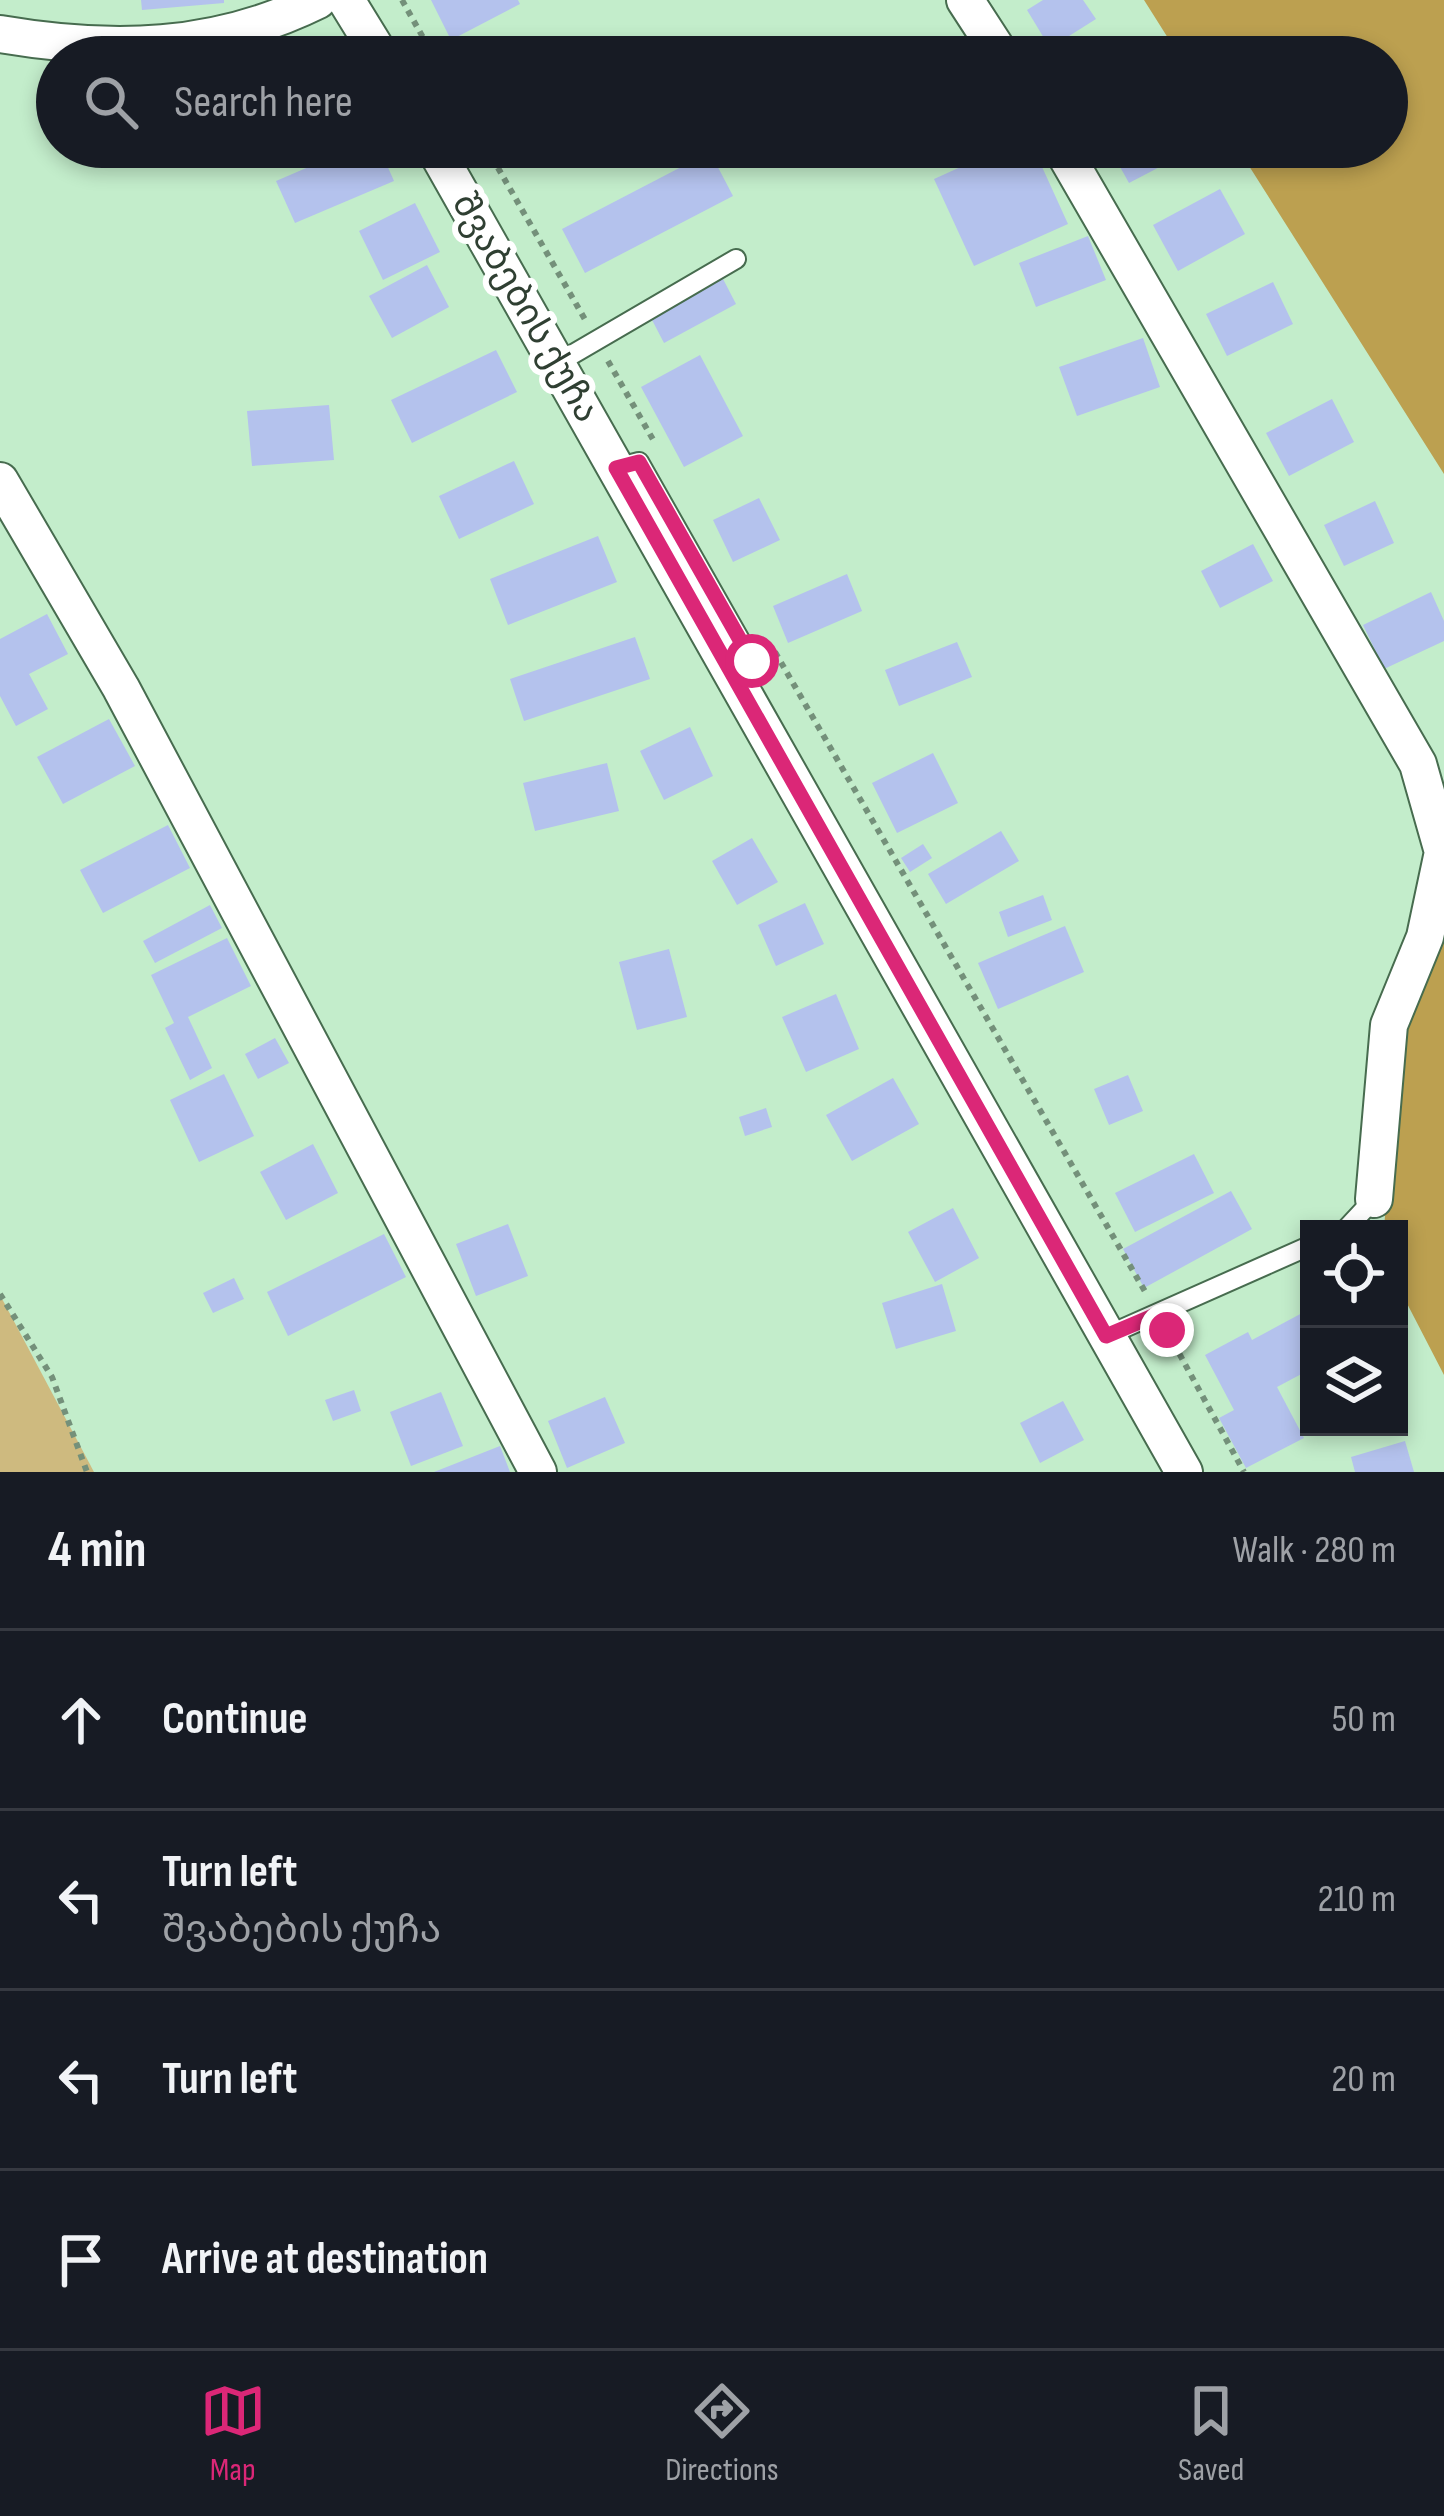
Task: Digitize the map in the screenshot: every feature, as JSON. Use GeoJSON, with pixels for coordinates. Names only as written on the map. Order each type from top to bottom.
{"type":"FeatureCollection","features":[{"type":"Feature","properties":{"kind":"street"},"geometry":{"type":"LineString","coordinates":[[209,36],[265,26],[318,0]]}},
{"type":"Feature","properties":{"kind":"street"},"geometry":{"type":"LineString","coordinates":[[346,0],[368,36]]}},
{"type":"Feature","properties":{"kind":"street"},"geometry":{"type":"LineString","coordinates":[[965,0],[988,36]]}},
{"type":"Feature","properties":{"kind":"street"},"geometry":{"type":"LineString","coordinates":[[0,34],[36,38]]}},
{"type":"Feature","properties":{"kind":"street","name":"შვაბების ქუჩა"},"geometry":{"type":"LineString","coordinates":[[446,168],[1184,1472]]}},
{"type":"Feature","properties":{"kind":"street"},"geometry":{"type":"LineString","coordinates":[[1073,168],[1418,764],[1443,851],[1425,937],[1389,1025],[1374,1198]]}},
{"type":"Feature","properties":{"kind":"street"},"geometry":{"type":"LineString","coordinates":[[0,481],[121,688],[538,1472]]}},
{"type":"Feature","properties":{"kind":"lane"},"geometry":{"type":"LineString","coordinates":[[556,364],[736,259]]}},
{"type":"Feature","properties":{"kind":"lane"},"geometry":{"type":"LineString","coordinates":[[616,468],[639,462],[752,661]]}},
{"type":"Feature","properties":{"kind":"lane"},"geometry":{"type":"LineString","coordinates":[[1354,1220],[1374,1198]]}},
{"type":"Feature","properties":{"kind":"lane"},"geometry":{"type":"LineString","coordinates":[[1106,1336],[1300,1250]]}},
{"type":"Feature","properties":{"kind":"path"},"geometry":{"type":"LineString","coordinates":[[402,0],[420,36]]}},
{"type":"Feature","properties":{"kind":"path"},"geometry":{"type":"LineString","coordinates":[[498,168],[666,462]]}},
{"type":"Feature","properties":{"kind":"path"},"geometry":{"type":"LineString","coordinates":[[766,635],[1158,1314],[1244,1472]]}},
{"type":"Feature","properties":{"kind":"path"},"geometry":{"type":"LineString","coordinates":[[0,1294],[52,1377],[87,1472]]}},
{"type":"Feature","properties":{"kind":"shaded area"},"geometry":{"type":"Polygon","coordinates":[[[1144,0],[1444,0],[1444,474],[1250,168],[1408,168],[1408,36],[1167,36],[1144,0]]]}},
{"type":"Feature","properties":{"kind":"shaded area"},"geometry":{"type":"Polygon","coordinates":[[[1444,915],[1444,1375],[1408,1305],[1408,1220],[1385,1220],[1399,1026],[1444,915]]]}},
{"type":"Feature","properties":{"kind":"shaded area"},"geometry":{"type":"Polygon","coordinates":[[[0,1295],[94,1472],[0,1472],[0,1295]]]}},
{"type":"Feature","properties":{"kind":"building"},"geometry":{"type":"Polygon","coordinates":[[[141,0],[224,0],[224,3],[142,10],[141,0]]]}},
{"type":"Feature","properties":{"kind":"building"},"geometry":{"type":"Polygon","coordinates":[[[431,0],[518,0],[520,4],[459,36],[449,36],[431,0]]]}},
{"type":"Feature","properties":{"kind":"building"},"geometry":{"type":"Polygon","coordinates":[[[1043,0],[1083,0],[1096,19],[1069,36],[1043,36],[1027,10],[1043,0]]]}},
{"type":"Feature","properties":{"kind":"building"},"geometry":{"type":"Polygon","coordinates":[[[306,168],[388,168],[394,181],[295,223],[276,181],[306,168]]]}},
{"type":"Feature","properties":{"kind":"building"},"geometry":{"type":"Polygon","coordinates":[[[679,168],[718,168],[733,196],[585,273],[562,229],[679,168]]]}},
{"type":"Feature","properties":{"kind":"building"},"geometry":{"type":"Polygon","coordinates":[[[958,168],[1043,168],[1068,224],[974,266],[934,179],[958,168]]]}},
{"type":"Feature","properties":{"kind":"building"},"geometry":{"type":"Polygon","coordinates":[[[1121,168],[1158,168],[1129,183],[1121,168]]]}},
{"type":"Feature","properties":{"kind":"building"},"geometry":{"type":"Polygon","coordinates":[[[1220,189],[1245,234],[1178,271],[1153,225],[1220,189]]]}},
{"type":"Feature","properties":{"kind":"building"},"geometry":{"type":"Polygon","coordinates":[[[415,203],[440,252],[383,280],[359,231],[415,203]]]}},
{"type":"Feature","properties":{"kind":"building"},"geometry":{"type":"Polygon","coordinates":[[[1088,236],[1106,280],[1036,307],[1019,263],[1088,236]]]}},
{"type":"Feature","properties":{"kind":"building"},"geometry":{"type":"Polygon","coordinates":[[[427,265],[449,307],[392,338],[369,296],[427,265]]]}},
{"type":"Feature","properties":{"kind":"building"},"geometry":{"type":"Polygon","coordinates":[[[722,277],[736,304],[664,343],[650,316],[722,277]]]}},
{"type":"Feature","properties":{"kind":"building"},"geometry":{"type":"Polygon","coordinates":[[[1273,282],[1293,324],[1227,356],[1206,314],[1273,282]]]}},
{"type":"Feature","properties":{"kind":"building"},"geometry":{"type":"Polygon","coordinates":[[[1143,338],[1160,387],[1077,416],[1059,367],[1143,338]]]}},
{"type":"Feature","properties":{"kind":"building"},"geometry":{"type":"Polygon","coordinates":[[[496,350],[517,392],[412,443],[391,400],[496,350]]]}},
{"type":"Feature","properties":{"kind":"building"},"geometry":{"type":"Polygon","coordinates":[[[700,355],[743,436],[684,467],[641,387],[700,355]]]}},
{"type":"Feature","properties":{"kind":"building"},"geometry":{"type":"Polygon","coordinates":[[[1332,399],[1354,442],[1289,476],[1266,433],[1332,399]]]}},
{"type":"Feature","properties":{"kind":"building"},"geometry":{"type":"Polygon","coordinates":[[[329,405],[334,460],[252,466],[247,411],[329,405]]]}},
{"type":"Feature","properties":{"kind":"building"},"geometry":{"type":"Polygon","coordinates":[[[514,461],[534,504],[459,539],[439,496],[514,461]]]}},
{"type":"Feature","properties":{"kind":"building"},"geometry":{"type":"Polygon","coordinates":[[[759,498],[780,540],[733,562],[713,520],[759,498]]]}},
{"type":"Feature","properties":{"kind":"building"},"geometry":{"type":"Polygon","coordinates":[[[1375,501],[1394,543],[1344,566],[1324,525],[1375,501]]]}},
{"type":"Feature","properties":{"kind":"building"},"geometry":{"type":"Polygon","coordinates":[[[598,536],[617,582],[508,625],[490,579],[598,536]]]}},
{"type":"Feature","properties":{"kind":"building"},"geometry":{"type":"Polygon","coordinates":[[[1253,544],[1273,581],[1220,608],[1201,571],[1253,544]]]}},
{"type":"Feature","properties":{"kind":"building"},"geometry":{"type":"Polygon","coordinates":[[[847,574],[862,611],[788,643],[773,606],[847,574]]]}},
{"type":"Feature","properties":{"kind":"building"},"geometry":{"type":"Polygon","coordinates":[[[1431,592],[1444,621],[1444,641],[1384,669],[1363,625],[1431,592]]]}},
{"type":"Feature","properties":{"kind":"building"},"geometry":{"type":"Polygon","coordinates":[[[47,614],[68,654],[29,674],[48,709],[16,726],[0,696],[0,639],[47,614]]]}},
{"type":"Feature","properties":{"kind":"building"},"geometry":{"type":"Polygon","coordinates":[[[635,637],[650,679],[524,721],[510,679],[635,637]]]}},
{"type":"Feature","properties":{"kind":"building"},"geometry":{"type":"Polygon","coordinates":[[[957,642],[972,677],[899,706],[885,670],[957,642]]]}},
{"type":"Feature","properties":{"kind":"building"},"geometry":{"type":"Polygon","coordinates":[[[109,719],[135,766],[63,804],[37,757],[109,719]]]}},
{"type":"Feature","properties":{"kind":"building"},"geometry":{"type":"Polygon","coordinates":[[[690,727],[713,776],[664,800],[640,751],[690,727]]]}},
{"type":"Feature","properties":{"kind":"building"},"geometry":{"type":"Polygon","coordinates":[[[933,753],[958,803],[897,833],[872,783],[933,753]]]}},
{"type":"Feature","properties":{"kind":"building"},"geometry":{"type":"Polygon","coordinates":[[[607,763],[619,811],[535,831],[523,783],[607,763]]]}},
{"type":"Feature","properties":{"kind":"building"},"geometry":{"type":"Polygon","coordinates":[[[168,825],[190,868],[103,913],[80,870],[168,825]]]}},
{"type":"Feature","properties":{"kind":"building"},"geometry":{"type":"Polygon","coordinates":[[[1001,831],[1019,861],[946,904],[928,874],[1001,831]]]}},
{"type":"Feature","properties":{"kind":"building"},"geometry":{"type":"Polygon","coordinates":[[[752,838],[778,882],[737,905],[712,861],[752,838]]]}},
{"type":"Feature","properties":{"kind":"building"},"geometry":{"type":"Polygon","coordinates":[[[923,844],[932,858],[910,872],[901,858],[923,844]]]}},
{"type":"Feature","properties":{"kind":"building"},"geometry":{"type":"Polygon","coordinates":[[[1043,895],[1052,920],[1008,937],[999,912],[1043,895]]]}},
{"type":"Feature","properties":{"kind":"building"},"geometry":{"type":"Polygon","coordinates":[[[805,903],[824,944],[776,966],[758,925],[805,903]]]}},
{"type":"Feature","properties":{"kind":"building"},"geometry":{"type":"Polygon","coordinates":[[[210,905],[222,928],[155,963],[143,941],[210,905]]]}},
{"type":"Feature","properties":{"kind":"building"},"geometry":{"type":"Polygon","coordinates":[[[1065,926],[1084,972],[998,1009],[978,963],[1065,926]]]}},
{"type":"Feature","properties":{"kind":"building"},"geometry":{"type":"Polygon","coordinates":[[[227,938],[251,986],[188,1017],[212,1068],[190,1080],[165,1028],[174,1023],[151,975],[227,938]]]}},
{"type":"Feature","properties":{"kind":"building"},"geometry":{"type":"Polygon","coordinates":[[[669,949],[687,1017],[637,1030],[619,962],[669,949]]]}},
{"type":"Feature","properties":{"kind":"building"},"geometry":{"type":"Polygon","coordinates":[[[836,994],[859,1049],[806,1072],[782,1017],[836,994]]]}},
{"type":"Feature","properties":{"kind":"building"},"geometry":{"type":"Polygon","coordinates":[[[275,1038],[289,1063],[258,1079],[245,1054],[275,1038]]]}},
{"type":"Feature","properties":{"kind":"building"},"geometry":{"type":"Polygon","coordinates":[[[224,1074],[254,1136],[199,1162],[170,1100],[224,1074]]]}},
{"type":"Feature","properties":{"kind":"building"},"geometry":{"type":"Polygon","coordinates":[[[1128,1075],[1143,1111],[1109,1125],[1094,1089],[1128,1075]]]}},
{"type":"Feature","properties":{"kind":"building"},"geometry":{"type":"Polygon","coordinates":[[[893,1078],[919,1124],[852,1161],[826,1115],[893,1078]]]}},
{"type":"Feature","properties":{"kind":"building"},"geometry":{"type":"Polygon","coordinates":[[[766,1108],[772,1127],[745,1136],[739,1117],[766,1108]]]}},
{"type":"Feature","properties":{"kind":"building"},"geometry":{"type":"Polygon","coordinates":[[[313,1144],[338,1193],[286,1220],[260,1172],[313,1144]]]}},
{"type":"Feature","properties":{"kind":"building"},"geometry":{"type":"Polygon","coordinates":[[[1194,1154],[1214,1193],[1135,1232],[1115,1193],[1194,1154]]]}},
{"type":"Feature","properties":{"kind":"building"},"geometry":{"type":"Polygon","coordinates":[[[1231,1191],[1252,1229],[1144,1288],[1123,1249],[1231,1191]]]}},
{"type":"Feature","properties":{"kind":"building"},"geometry":{"type":"Polygon","coordinates":[[[953,1208],[979,1258],[935,1282],[908,1232],[953,1208]]]}},
{"type":"Feature","properties":{"kind":"building"},"geometry":{"type":"Polygon","coordinates":[[[508,1224],[528,1276],[476,1296],[456,1244],[508,1224]]]}},
{"type":"Feature","properties":{"kind":"building"},"geometry":{"type":"Polygon","coordinates":[[[384,1234],[406,1277],[288,1336],[267,1292],[384,1234]]]}},
{"type":"Feature","properties":{"kind":"building"},"geometry":{"type":"Polygon","coordinates":[[[234,1278],[244,1299],[213,1313],[203,1293],[234,1278]]]}},
{"type":"Feature","properties":{"kind":"building"},"geometry":{"type":"Polygon","coordinates":[[[942,1284],[956,1331],[896,1349],[882,1303],[942,1284]]]}},
{"type":"Feature","properties":{"kind":"building"},"geometry":{"type":"Polygon","coordinates":[[[1300,1314],[1300,1375],[1277,1387],[1304,1438],[1246,1468],[1219,1418],[1234,1410],[1205,1355],[1248,1332],[1252,1340],[1300,1314]]]}},
{"type":"Feature","properties":{"kind":"building"},"geometry":{"type":"Polygon","coordinates":[[[354,1390],[361,1411],[333,1421],[325,1400],[354,1390]]]}},
{"type":"Feature","properties":{"kind":"building"},"geometry":{"type":"Polygon","coordinates":[[[441,1392],[463,1446],[411,1466],[390,1412],[441,1392]]]}},
{"type":"Feature","properties":{"kind":"building"},"geometry":{"type":"Polygon","coordinates":[[[605,1397],[625,1443],[567,1468],[548,1421],[605,1397]]]}},
{"type":"Feature","properties":{"kind":"building"},"geometry":{"type":"Polygon","coordinates":[[[1063,1401],[1084,1440],[1040,1463],[1020,1423],[1063,1401]]]}},
{"type":"Feature","properties":{"kind":"building"},"geometry":{"type":"Polygon","coordinates":[[[1405,1441],[1414,1472],[1355,1472],[1351,1457],[1405,1441]]]}},
{"type":"Feature","properties":{"kind":"building"},"geometry":{"type":"Polygon","coordinates":[[[500,1446],[510,1472],[434,1472],[500,1446]]]}},
{"type":"Feature","properties":{"kind":"route"},"geometry":{"type":"LineString","coordinates":[[752,661],[639,462],[616,468],[1106,1336],[1158,1314],[1167,1330]]}}]}
